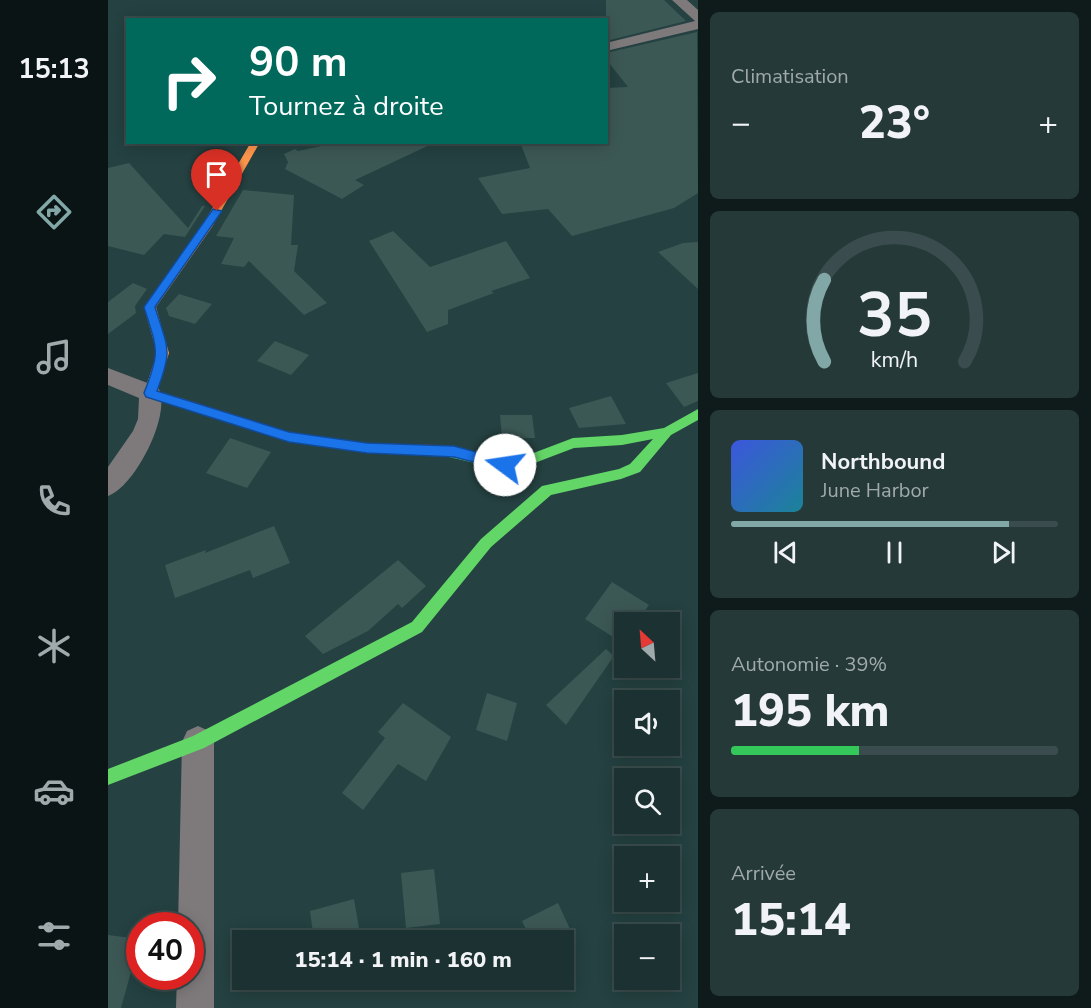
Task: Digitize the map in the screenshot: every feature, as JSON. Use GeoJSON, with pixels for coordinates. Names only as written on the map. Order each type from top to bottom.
{"type":"FeatureCollection","features":[{"type":"Feature","properties":{"kind":"street"},"geometry":{"type":"LineString","coordinates":[[679,0],[698,18]]}},
{"type":"Feature","properties":{"kind":"street"},"geometry":{"type":"LineString","coordinates":[[608,47],[698,25]]}},
{"type":"Feature","properties":{"kind":"street"},"geometry":{"type":"LineString","coordinates":[[108,486],[150,424],[153,409],[150,393],[162,361],[163,350],[150,307],[207,227],[236,180],[249,150],[254,144]]}},
{"type":"Feature","properties":{"kind":"street"},"geometry":{"type":"LineString","coordinates":[[108,376],[150,393],[289,437],[367,448],[454,452],[505,465],[524,462],[573,443],[622,440],[667,432]]}},
{"type":"Feature","properties":{"kind":"street"},"geometry":{"type":"LineString","coordinates":[[108,777],[198,742],[417,627],[486,543],[548,490],[621,474],[635,468],[667,432],[698,414]]}},
{"type":"Feature","properties":{"kind":"street"},"geometry":{"type":"LineString","coordinates":[[195,1008],[198,742]]}},
{"type":"Feature","properties":{"kind":"building"},"geometry":{"type":"Polygon","coordinates":[[[606,0],[664,0],[686,21],[608,40],[608,18],[606,18],[606,0]]]}},
{"type":"Feature","properties":{"kind":"building"},"geometry":{"type":"Polygon","coordinates":[[[697,32],[698,193],[674,208],[572,236],[548,209],[502,214],[478,178],[530,168],[521,144],[608,144],[608,88],[628,87],[608,62],[608,53],[697,32]]]}},
{"type":"Feature","properties":{"kind":"building"},"geometry":{"type":"Polygon","coordinates":[[[331,144],[432,144],[355,180],[364,185],[342,199],[285,169],[288,162],[284,154],[295,149],[298,151],[331,144]]]}},
{"type":"Feature","properties":{"kind":"building"},"geometry":{"type":"Polygon","coordinates":[[[129,163],[188,228],[202,206],[205,206],[185,237],[164,234],[144,255],[108,246],[108,168],[129,163]]]}},
{"type":"Feature","properties":{"kind":"building"},"geometry":{"type":"Polygon","coordinates":[[[243,190],[294,195],[291,245],[298,245],[294,271],[327,303],[304,315],[249,261],[244,267],[221,264],[234,238],[216,236],[243,190]]]}},
{"type":"Feature","properties":{"kind":"building"},"geometry":{"type":"Polygon","coordinates":[[[393,231],[430,267],[506,241],[530,278],[491,291],[494,293],[448,310],[448,324],[427,332],[369,241],[393,231]]]}},
{"type":"Feature","properties":{"kind":"building"},"geometry":{"type":"Polygon","coordinates":[[[698,242],[698,289],[658,252],[683,243],[698,242]]]}},
{"type":"Feature","properties":{"kind":"building"},"geometry":{"type":"Polygon","coordinates":[[[133,283],[147,289],[135,306],[136,313],[108,334],[108,302],[133,283]]]}},
{"type":"Feature","properties":{"kind":"building"},"geometry":{"type":"Polygon","coordinates":[[[179,294],[212,304],[195,324],[169,316],[166,308],[179,294]]]}},
{"type":"Feature","properties":{"kind":"building"},"geometry":{"type":"Polygon","coordinates":[[[275,341],[309,355],[291,375],[257,361],[275,341]]]}},
{"type":"Feature","properties":{"kind":"building"},"geometry":{"type":"Polygon","coordinates":[[[698,373],[698,401],[684,407],[666,383],[698,373]]]}},
{"type":"Feature","properties":{"kind":"building"},"geometry":{"type":"Polygon","coordinates":[[[611,396],[626,424],[579,428],[569,408],[611,396]]]}},
{"type":"Feature","properties":{"kind":"building"},"geometry":{"type":"Polygon","coordinates":[[[500,415],[532,415],[535,438],[502,438],[500,415]]]}},
{"type":"Feature","properties":{"kind":"building"},"geometry":{"type":"Polygon","coordinates":[[[230,438],[271,452],[247,488],[206,473],[230,438]]]}},
{"type":"Feature","properties":{"kind":"building"},"geometry":{"type":"Polygon","coordinates":[[[274,526],[290,563],[253,578],[250,570],[175,598],[165,565],[206,550],[205,553],[274,526]]]}},
{"type":"Feature","properties":{"kind":"building"},"geometry":{"type":"Polygon","coordinates":[[[398,560],[426,586],[402,608],[398,604],[368,631],[323,654],[305,636],[398,560]]]}},
{"type":"Feature","properties":{"kind":"building"},"geometry":{"type":"Polygon","coordinates":[[[612,582],[649,605],[644,612],[614,612],[614,638],[585,619],[612,582]]]}},
{"type":"Feature","properties":{"kind":"building"},"geometry":{"type":"Polygon","coordinates":[[[606,649],[614,656],[566,725],[546,705],[606,649]]]}},
{"type":"Feature","properties":{"kind":"building"},"geometry":{"type":"Polygon","coordinates":[[[487,693],[517,703],[507,741],[476,730],[487,693]]]}},
{"type":"Feature","properties":{"kind":"building"},"geometry":{"type":"Polygon","coordinates":[[[403,703],[451,737],[426,781],[398,764],[363,810],[342,793],[385,738],[378,732],[403,703]]]}},
{"type":"Feature","properties":{"kind":"building"},"geometry":{"type":"Polygon","coordinates":[[[434,869],[440,924],[406,928],[401,873],[434,869]]]}},
{"type":"Feature","properties":{"kind":"building"},"geometry":{"type":"Polygon","coordinates":[[[354,899],[359,930],[313,930],[310,911],[354,899]]]}},
{"type":"Feature","properties":{"kind":"building"},"geometry":{"type":"Polygon","coordinates":[[[558,903],[570,930],[526,930],[522,921],[558,903]]]}},
{"type":"Feature","properties":{"kind":"building"},"geometry":{"type":"Polygon","coordinates":[[[108,935],[126,937],[126,990],[121,1008],[108,1008],[108,935]]]}},
{"type":"Feature","properties":{"kind":"traffic: fast"},"geometry":{"type":"LineString","coordinates":[[108,777],[198,742],[417,627],[486,543],[547,490],[621,474],[635,468],[667,432],[698,414]]}},
{"type":"Feature","properties":{"kind":"traffic: fast"},"geometry":{"type":"LineString","coordinates":[[441,450],[505,465],[524,462],[573,443],[622,440],[667,432]]}},
{"type":"Feature","properties":{"kind":"traffic: slow"},"geometry":{"type":"LineString","coordinates":[[172,400],[150,393],[163,353],[150,307],[207,227],[255,144]]}},
{"type":"Feature","properties":{"kind":"traffic: jam"},"geometry":{"type":"LineString","coordinates":[[172,400],[289,437],[367,448],[441,450]]}},
{"type":"Feature","properties":{"kind":"route"},"geometry":{"type":"LineString","coordinates":[[217,211],[150,307],[150,315],[163,350],[162,361],[150,393],[289,437],[367,448],[442,450],[505,465]]}}]}
